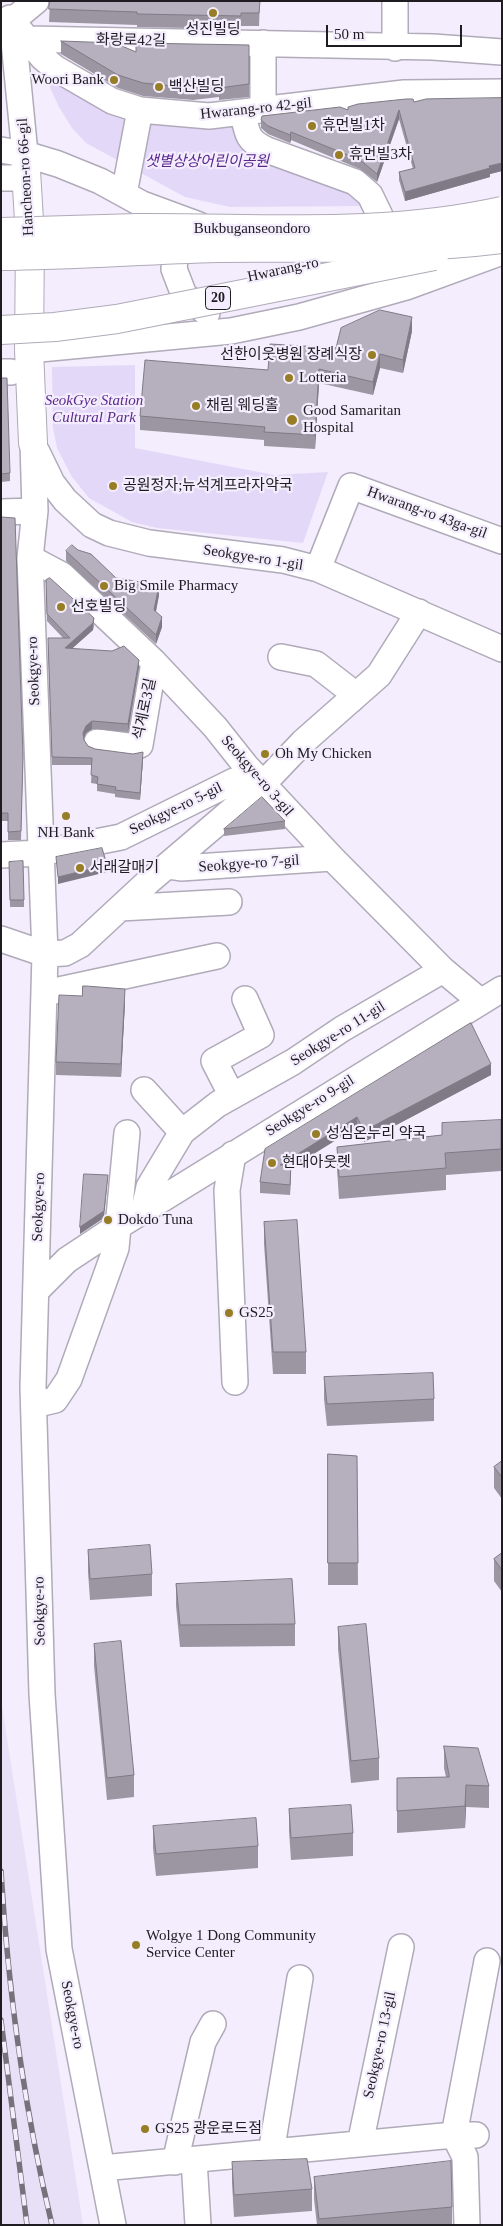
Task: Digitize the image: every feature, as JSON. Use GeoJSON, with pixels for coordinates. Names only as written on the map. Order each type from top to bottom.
{"type":"FeatureCollection","features":[{"type":"Feature","properties":{"kind":"main road","name":"Hancheon-ro 66-gil"},"geometry":{"type":"LineString","coordinates":[[13,165],[30,237],[29,350]]}},
{"type":"Feature","properties":{"kind":"main road","name":"Bukbuganseondoro"},"geometry":{"type":"LineString","coordinates":[[1,232],[139,228],[368,229],[502,211]]}},
{"type":"Feature","properties":{"kind":"main road","name":"Hwarang-ro"},"geometry":{"type":"LineString","coordinates":[[1,330],[55,327],[117,319],[426,250],[502,217]]}},
{"type":"Feature","properties":{"kind":"main road","name":"Bukbuganseondoro"},"geometry":{"type":"LineString","coordinates":[[1,256],[217,248],[367,249],[452,246],[502,238]]}},
{"type":"Feature","properties":{"kind":"main road","name":"Hwarang-ro"},"geometry":{"type":"LineString","coordinates":[[1,313],[141,299],[328,260],[426,250],[502,238]]}},
{"type":"Feature","properties":{"kind":"main road","name":"Seokgye-ro"},"geometry":{"type":"LineString","coordinates":[[29,350],[33,443]]}},
{"type":"Feature","properties":{"kind":"street"},"geometry":{"type":"LineString","coordinates":[[15,18],[36,1]]}},
{"type":"Feature","properties":{"kind":"street"},"geometry":{"type":"LineString","coordinates":[[394,1],[395,48]]}},
{"type":"Feature","properties":{"kind":"street","name":"화랑로42길"},"geometry":{"type":"LineString","coordinates":[[15,18],[263,44],[395,48],[433,47],[502,52]]}},
{"type":"Feature","properties":{"kind":"street","name":"Hwarang-ro 42-gil"},"geometry":{"type":"LineString","coordinates":[[15,18],[43,58],[55,68],[112,102],[140,110],[203,117],[404,93],[502,92]]}},
{"type":"Feature","properties":{"kind":"street","name":"Hancheon-ro 66-gil"},"geometry":{"type":"LineString","coordinates":[[13,165],[15,18]]}},
{"type":"Feature","properties":{"kind":"street"},"geometry":{"type":"LineString","coordinates":[[263,44],[253,110],[247,134],[254,143],[267,150],[355,182],[370,196],[384,224]]}},
{"type":"Feature","properties":{"kind":"street"},"geometry":{"type":"LineString","coordinates":[[124,194],[140,110]]}},
{"type":"Feature","properties":{"kind":"street"},"geometry":{"type":"LineString","coordinates":[[13,165],[90,177],[142,204],[213,229]]}},
{"type":"Feature","properties":{"kind":"street"},"geometry":{"type":"LineString","coordinates":[[232,330],[184,295],[174,269],[176,250],[194,231],[384,224],[502,202]]}},
{"type":"Feature","properties":{"kind":"street"},"geometry":{"type":"LineString","coordinates":[[29,350],[232,330],[299,317],[406,287],[502,252]]}},
{"type":"Feature","properties":{"kind":"street","name":"Seokgye-ro"},"geometry":{"type":"LineString","coordinates":[[33,443],[35,511],[30,558],[45,954],[34,1404],[42,1694],[59,1949],[113,2225]]}},
{"type":"Feature","properties":{"kind":"street","name":"Seokgye-ro 1-gil"},"geometry":{"type":"LineString","coordinates":[[33,443],[52,483],[65,500],[92,525],[109,533],[149,543],[283,560],[318,569],[502,649]]}},
{"type":"Feature","properties":{"kind":"street","name":"Hwarang-ro 43ga-gil"},"geometry":{"type":"LineString","coordinates":[[318,569],[352,486],[502,540]]}},
{"type":"Feature","properties":{"kind":"street"},"geometry":{"type":"LineString","coordinates":[[1,512],[35,511]]}},
{"type":"Feature","properties":{"kind":"street","name":"Seokgye-ro 3-gil"},"geometry":{"type":"LineString","coordinates":[[30,558],[62,575],[154,662],[332,858],[443,970],[480,1001]]}},
{"type":"Feature","properties":{"kind":"street","name":"Seokgye-ro 7-gil"},"geometry":{"type":"LineString","coordinates":[[45,954],[65,953],[80,945],[167,866],[263,784],[303,742],[379,675],[419,612]]}},
{"type":"Feature","properties":{"kind":"street"},"geometry":{"type":"LineString","coordinates":[[281,657],[316,664],[346,688],[351,700]]}},
{"type":"Feature","properties":{"kind":"street","name":"석계로3길"},"geometry":{"type":"LineString","coordinates":[[97,742],[140,746],[154,662]]}},
{"type":"Feature","properties":{"kind":"street","name":"Seokgye-ro 5-gil"},"geometry":{"type":"LineString","coordinates":[[1,855],[40,853],[121,836],[234,781],[263,784]]}},
{"type":"Feature","properties":{"kind":"street","name":"Seokgye-ro 7-gil"},"geometry":{"type":"LineString","coordinates":[[167,866],[181,868],[332,858]]}},
{"type":"Feature","properties":{"kind":"street"},"geometry":{"type":"LineString","coordinates":[[120,908],[229,902]]}},
{"type":"Feature","properties":{"kind":"street"},"geometry":{"type":"LineString","coordinates":[[1,939],[45,954]]}},
{"type":"Feature","properties":{"kind":"street"},"geometry":{"type":"LineString","coordinates":[[45,993],[217,956]]}},
{"type":"Feature","properties":{"kind":"street","name":"Seokgye-ro 11-gil"},"geometry":{"type":"LineString","coordinates":[[144,1210],[149,1187],[182,1132],[218,1104],[293,1062],[342,1029],[443,970]]}},
{"type":"Feature","properties":{"kind":"street","name":"Seokgye-ro 9-gil"},"geometry":{"type":"LineString","coordinates":[[37,1290],[68,1260],[120,1225],[502,989]]}},
{"type":"Feature","properties":{"kind":"street"},"geometry":{"type":"LineString","coordinates":[[232,1096],[214,1061],[261,1035],[245,999]]}},
{"type":"Feature","properties":{"kind":"street"},"geometry":{"type":"LineString","coordinates":[[144,1090],[182,1132]]}},
{"type":"Feature","properties":{"kind":"street"},"geometry":{"type":"LineString","coordinates":[[34,1404],[55,1400],[68,1379],[116,1248],[120,1225],[127,1132]]}},
{"type":"Feature","properties":{"kind":"street"},"geometry":{"type":"LineString","coordinates":[[233,1154],[227,1190],[235,1382]]}},
{"type":"Feature","properties":{"kind":"street","name":"Seokgye-ro 13-gil"},"geometry":{"type":"LineString","coordinates":[[360,2144],[401,1947]]}},
{"type":"Feature","properties":{"kind":"street"},"geometry":{"type":"LineString","coordinates":[[467,2225],[465,2135],[487,1961]]}},
{"type":"Feature","properties":{"kind":"street"},"geometry":{"type":"LineString","coordinates":[[271,2153],[300,1978]]}},
{"type":"Feature","properties":{"kind":"street"},"geometry":{"type":"LineString","coordinates":[[198,2225],[184,2161],[203,2042],[213,2024]]}},
{"type":"Feature","properties":{"kind":"street"},"geometry":{"type":"LineString","coordinates":[[102,2168],[465,2135]]}},
{"type":"Feature","properties":{"kind":"shaded area"},"geometry":{"type":"Polygon","coordinates":[[[1,1700],[83,2225],[1,2225],[1,1700]]]}},
{"type":"Feature","properties":{"kind":"green space","name":"샛별상상어린이공원"},"geometry":{"type":"Polygon","coordinates":[[[43,65],[76,85],[238,117],[241,140],[359,194],[361,206],[230,207],[185,197],[86,143],[72,128],[59,107],[43,65]]]}},
{"type":"Feature","properties":{"kind":"green space","name":"SeokGye Station Cultural Park"},"geometry":{"type":"Polygon","coordinates":[[[135,365],[135,448],[274,475],[328,472],[303,543],[157,528],[132,522],[89,498],[72,477],[57,448],[53,428],[52,367],[135,365]]]}},
{"type":"Feature","properties":{"kind":"building"},"geometry":{"type":"Polygon","coordinates":[[[50,1],[260,1],[259,13],[241,13],[241,16],[137,14],[137,12],[49,9],[50,1]]]}},
{"type":"Feature","properties":{"kind":"building"},"geometry":{"type":"Polygon","coordinates":[[[61,41],[115,43],[136,52],[136,43],[249,45],[249,84],[219,88],[219,85],[193,88],[143,83],[118,75],[61,41]]]}},
{"type":"Feature","properties":{"kind":"building"},"geometry":{"type":"Polygon","coordinates":[[[502,98],[502,163],[405,192],[399,172],[415,168],[399,110],[377,174],[360,160],[291,132],[290,135],[268,126],[261,120],[262,116],[340,107],[348,110],[348,107],[358,104],[406,99],[413,99],[414,102],[426,99],[502,98]]]}},
{"type":"Feature","properties":{"kind":"building"},"geometry":{"type":"Polygon","coordinates":[[[380,310],[412,317],[403,360],[380,354],[373,382],[319,369],[315,435],[264,432],[265,427],[140,416],[145,360],[268,370],[270,344],[336,348],[341,328],[380,310]]]}},
{"type":"Feature","properties":{"kind":"building"},"geometry":{"type":"Polygon","coordinates":[[[1,378],[7,378],[10,473],[1,474],[1,378]]]}},
{"type":"Feature","properties":{"kind":"building"},"geometry":{"type":"Polygon","coordinates":[[[1,517],[15,518],[23,756],[21,831],[8,832],[8,813],[1,813],[1,517]]]}},
{"type":"Feature","properties":{"kind":"building"},"geometry":{"type":"Polygon","coordinates":[[[72,545],[78,550],[91,554],[116,578],[159,585],[154,610],[162,617],[156,635],[66,551],[72,545]]]}},
{"type":"Feature","properties":{"kind":"building"},"geometry":{"type":"Polygon","coordinates":[[[50,578],[94,618],[93,623],[65,648],[112,651],[124,646],[139,660],[128,724],[92,721],[86,726],[83,733],[84,740],[88,746],[95,749],[133,754],[143,752],[140,793],[115,790],[116,787],[97,784],[98,777],[91,775],[92,758],[52,757],[48,638],[70,638],[47,614],[46,580],[50,578]]]}},
{"type":"Feature","properties":{"kind":"building"},"geometry":{"type":"Polygon","coordinates":[[[262,797],[285,821],[224,829],[262,797]]]}},
{"type":"Feature","properties":{"kind":"building","name":"서래갈매기"},"geometry":{"type":"Polygon","coordinates":[[[102,848],[107,865],[58,877],[56,857],[102,848]]]}},
{"type":"Feature","properties":{"kind":"building"},"geometry":{"type":"Polygon","coordinates":[[[23,861],[24,900],[10,900],[9,862],[23,861]]]}},
{"type":"Feature","properties":{"kind":"building"},"geometry":{"type":"Polygon","coordinates":[[[83,986],[125,989],[121,1064],[56,1062],[59,995],[82,996],[83,986]]]}},
{"type":"Feature","properties":{"kind":"building"},"geometry":{"type":"Polygon","coordinates":[[[471,1023],[491,1064],[364,1131],[357,1117],[280,1165],[291,1164],[290,1185],[260,1182],[265,1149],[471,1023]]]}},
{"type":"Feature","properties":{"kind":"building"},"geometry":{"type":"Polygon","coordinates":[[[501,1120],[501,1149],[445,1153],[446,1168],[339,1177],[337,1147],[442,1135],[442,1123],[501,1120]]]}},
{"type":"Feature","properties":{"kind":"building"},"geometry":{"type":"Polygon","coordinates":[[[84,1174],[108,1175],[104,1211],[80,1227],[84,1174]]]}},
{"type":"Feature","properties":{"kind":"building"},"geometry":{"type":"Polygon","coordinates":[[[297,1220],[306,1352],[273,1352],[264,1222],[297,1220]]]}},
{"type":"Feature","properties":{"kind":"building"},"geometry":{"type":"Polygon","coordinates":[[[433,1373],[434,1399],[327,1404],[324,1377],[433,1373]]]}},
{"type":"Feature","properties":{"kind":"building"},"geometry":{"type":"Polygon","coordinates":[[[328,1454],[357,1456],[358,1563],[328,1563],[328,1454]]]}},
{"type":"Feature","properties":{"kind":"building"},"geometry":{"type":"Polygon","coordinates":[[[502,1461],[502,1477],[494,1467],[502,1461]]]}},
{"type":"Feature","properties":{"kind":"building"},"geometry":{"type":"Polygon","coordinates":[[[150,1545],[152,1574],[90,1579],[88,1550],[150,1545]]]}},
{"type":"Feature","properties":{"kind":"building"},"geometry":{"type":"Polygon","coordinates":[[[502,1553],[502,1570],[494,1559],[502,1553]]]}},
{"type":"Feature","properties":{"kind":"building"},"geometry":{"type":"Polygon","coordinates":[[[292,1579],[295,1624],[180,1625],[176,1584],[292,1579]]]}},
{"type":"Feature","properties":{"kind":"building"},"geometry":{"type":"Polygon","coordinates":[[[366,1624],[379,1758],[351,1761],[338,1627],[366,1624]]]}},
{"type":"Feature","properties":{"kind":"building"},"geometry":{"type":"Polygon","coordinates":[[[121,1641],[134,1775],[107,1778],[94,1644],[121,1641]]]}},
{"type":"Feature","properties":{"kind":"building"},"geometry":{"type":"Polygon","coordinates":[[[444,1746],[478,1748],[489,1786],[466,1785],[465,1806],[397,1811],[397,1778],[449,1777],[444,1746]]]}},
{"type":"Feature","properties":{"kind":"building"},"geometry":{"type":"Polygon","coordinates":[[[351,1805],[353,1833],[291,1838],[289,1809],[351,1805]]]}},
{"type":"Feature","properties":{"kind":"building"},"geometry":{"type":"Polygon","coordinates":[[[256,1818],[258,1846],[156,1854],[153,1826],[256,1818]]]}},
{"type":"Feature","properties":{"kind":"building"},"geometry":{"type":"Polygon","coordinates":[[[307,2159],[312,2189],[234,2195],[232,2162],[307,2159]]]}},
{"type":"Feature","properties":{"kind":"building"},"geometry":{"type":"Polygon","coordinates":[[[451,2161],[452,2207],[319,2219],[314,2177],[451,2161]]]}},
{"type":"Feature","properties":{"kind":"railway"},"geometry":{"type":"LineString","coordinates":[[1,1871],[8,1960],[25,2093],[52,2225]]}},
{"type":"Feature","properties":{"kind":"railway"},"geometry":{"type":"LineString","coordinates":[[1,2020],[27,2225]]}},
{"type":"Feature","properties":{"kind":"place","name":"성진빌딩"},"geometry":{"type":"Point","coordinates":[213,13]}},
{"type":"Feature","properties":{"kind":"place","name":"Woori Bank"},"geometry":{"type":"Point","coordinates":[114,80]}},
{"type":"Feature","properties":{"kind":"place","name":"백산빌딩"},"geometry":{"type":"Point","coordinates":[159,87]}},
{"type":"Feature","properties":{"kind":"place","name":"휴먼빌1차"},"geometry":{"type":"Point","coordinates":[312,126]}},
{"type":"Feature","properties":{"kind":"place","name":"휴먼빌3차"},"geometry":{"type":"Point","coordinates":[339,155]}},
{"type":"Feature","properties":{"kind":"place","name":"선한이웃병원 장례식장"},"geometry":{"type":"Point","coordinates":[372,355]}},
{"type":"Feature","properties":{"kind":"place","name":"Lotteria"},"geometry":{"type":"Point","coordinates":[289,378]}},
{"type":"Feature","properties":{"kind":"place","name":"채림 웨딩홀"},"geometry":{"type":"Point","coordinates":[196,406]}},
{"type":"Feature","properties":{"kind":"place","name":"Good Samaritan Hospital"},"geometry":{"type":"Point","coordinates":[292,420]}},
{"type":"Feature","properties":{"kind":"place","name":"공원정자;뉴석계프라자약국"},"geometry":{"type":"Point","coordinates":[113,486]}},
{"type":"Feature","properties":{"kind":"place","name":"Big Smile Pharmacy"},"geometry":{"type":"Point","coordinates":[104,586]}},
{"type":"Feature","properties":{"kind":"place","name":"선호빌딩"},"geometry":{"type":"Point","coordinates":[61,607]}},
{"type":"Feature","properties":{"kind":"place","name":"Oh My Chicken"},"geometry":{"type":"Point","coordinates":[265,754]}},
{"type":"Feature","properties":{"kind":"place","name":"NH Bank"},"geometry":{"type":"Point","coordinates":[66,816]}},
{"type":"Feature","properties":{"kind":"place","name":"서래갈매기"},"geometry":{"type":"Point","coordinates":[80,868]}},
{"type":"Feature","properties":{"kind":"place","name":"성심온누리 약국"},"geometry":{"type":"Point","coordinates":[316,1134]}},
{"type":"Feature","properties":{"kind":"place","name":"현대아웃렛"},"geometry":{"type":"Point","coordinates":[272,1163]}},
{"type":"Feature","properties":{"kind":"place","name":"Dokdo Tuna"},"geometry":{"type":"Point","coordinates":[108,1220]}},
{"type":"Feature","properties":{"kind":"place","name":"GS25"},"geometry":{"type":"Point","coordinates":[229,1313]}},
{"type":"Feature","properties":{"kind":"place","name":"Wolgye 1 Dong Community Service Center"},"geometry":{"type":"Point","coordinates":[136,1945]}},
{"type":"Feature","properties":{"kind":"place","name":"GS25 광운로드점"},"geometry":{"type":"Point","coordinates":[145,2129]}}]}
